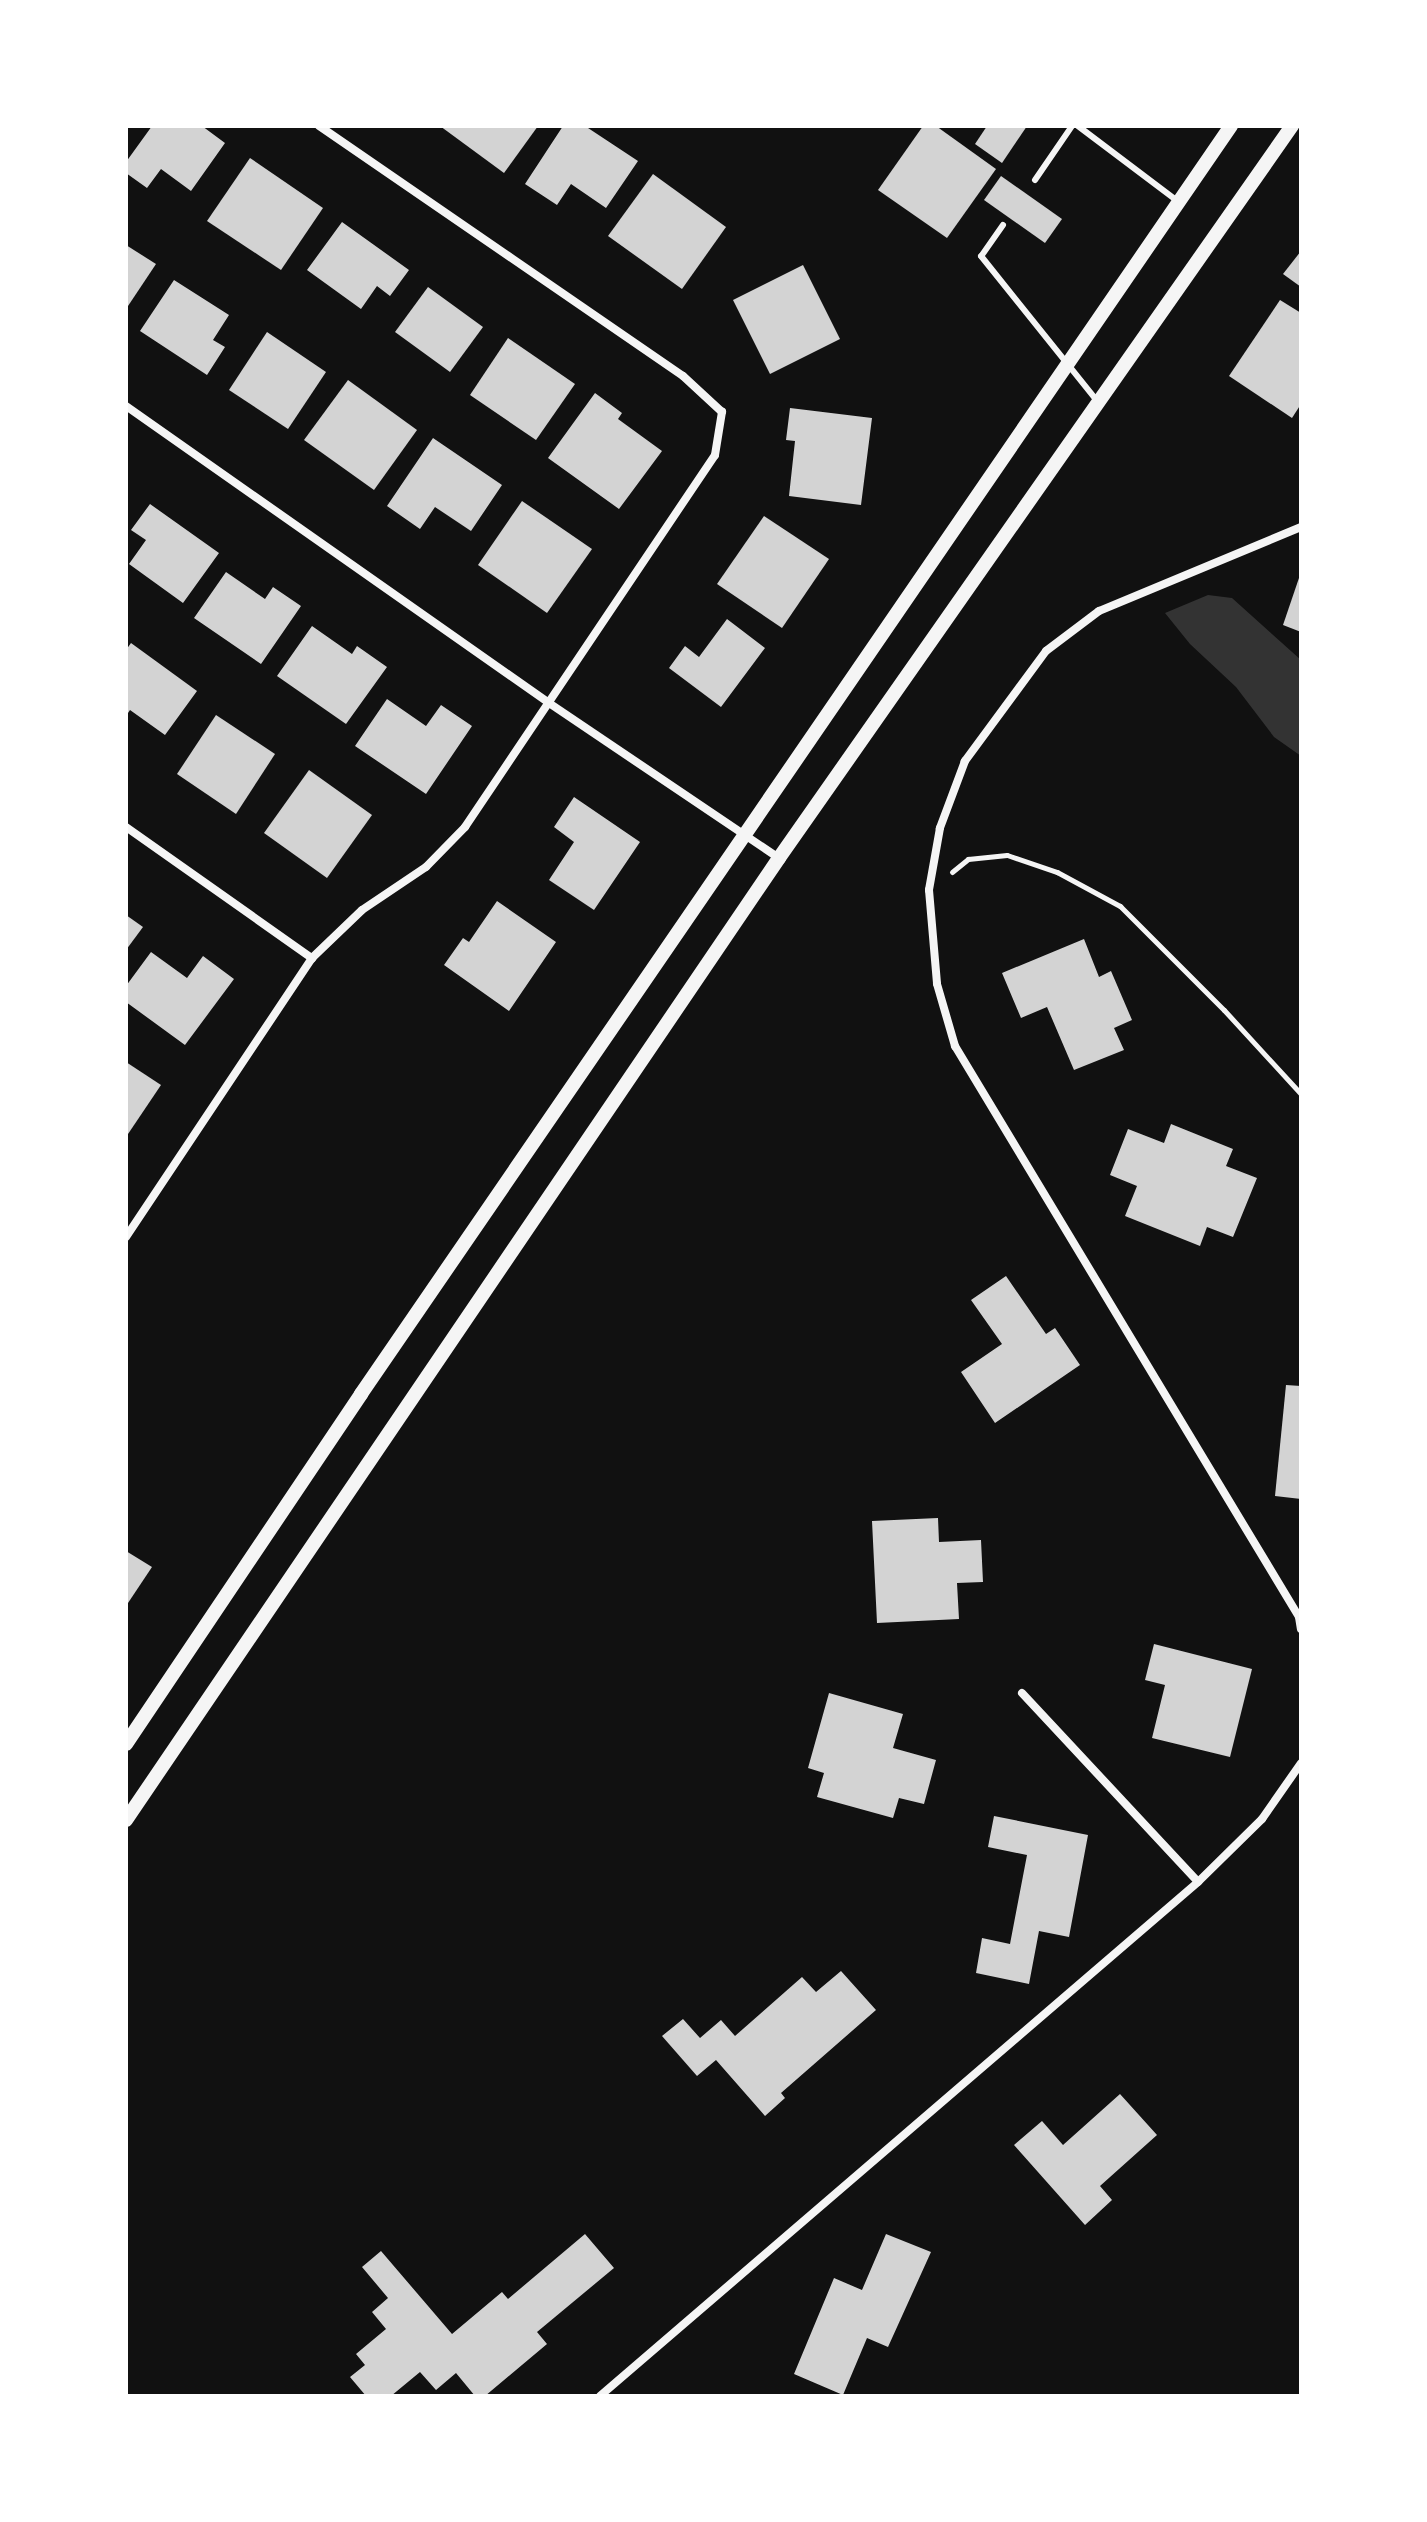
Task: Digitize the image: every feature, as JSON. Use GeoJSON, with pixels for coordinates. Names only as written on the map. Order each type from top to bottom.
{"type":"FeatureCollection","features":[{"type":"Feature","properties":{"kind":"street"},"geometry":{"type":"LineString","coordinates":[[126,1237],[312,958],[362,910],[426,867],[465,827],[715,455],[722,412],[683,376],[319,126]]}},
{"type":"Feature","properties":{"kind":"street"},"geometry":{"type":"LineString","coordinates":[[126,1744],[744,834],[1069,366],[1231,126]]}},
{"type":"Feature","properties":{"kind":"street"},"geometry":{"type":"LineString","coordinates":[[126,1820],[779,858],[1292,126]]}},
{"type":"Feature","properties":{"kind":"street"},"geometry":{"type":"LineString","coordinates":[[126,406],[549,703],[779,858]]}},
{"type":"Feature","properties":{"kind":"street"},"geometry":{"type":"LineString","coordinates":[[1301,527],[1099,611],[1046,651],[965,761],[940,828],[929,890],[937,984],[955,1046],[1299,1617],[1301,1629]]}},
{"type":"Feature","properties":{"kind":"street"},"geometry":{"type":"LineString","coordinates":[[126,827],[312,958]]}},
{"type":"Feature","properties":{"kind":"street"},"geometry":{"type":"LineString","coordinates":[[1022,1693],[1198,1882]]}},
{"type":"Feature","properties":{"kind":"street"},"geometry":{"type":"LineString","coordinates":[[600,2396],[1198,1882],[1262,1819],[1301,1763]]}},
{"type":"Feature","properties":{"kind":"lane"},"geometry":{"type":"LineString","coordinates":[[1035,180],[1075,126],[1179,202]]}},
{"type":"Feature","properties":{"kind":"lane"},"geometry":{"type":"LineString","coordinates":[[1003,225],[981,256],[1097,401]]}},
{"type":"Feature","properties":{"kind":"path"},"geometry":{"type":"LineString","coordinates":[[929,890],[968,859],[1007,855],[1057,872],[1120,906],[1224,1010],[1301,1094]]}},
{"type":"Feature","properties":{"kind":"shaded area"},"geometry":{"type":"Polygon","coordinates":[[[1208,595],[1232,598],[1301,660],[1301,756],[1274,737],[1236,687],[1190,644],[1165,613],[1208,595]]]}},
{"type":"Feature","properties":{"kind":"building"},"geometry":{"type":"Polygon","coordinates":[[[152,126],[202,126],[225,143],[191,191],[161,169],[147,188],[126,173],[126,162],[152,126]]]}},
{"type":"Feature","properties":{"kind":"building"},"geometry":{"type":"Polygon","coordinates":[[[440,126],[538,126],[504,173],[440,126]]]}},
{"type":"Feature","properties":{"kind":"building"},"geometry":{"type":"Polygon","coordinates":[[[563,126],[585,126],[638,161],[606,208],[571,184],[557,205],[525,184],[563,126]]]}},
{"type":"Feature","properties":{"kind":"building"},"geometry":{"type":"Polygon","coordinates":[[[923,126],[936,126],[996,169],[947,238],[878,190],[923,126]]]}},
{"type":"Feature","properties":{"kind":"building"},"geometry":{"type":"Polygon","coordinates":[[[987,126],[1027,126],[1002,163],[975,144],[987,126]]]}},
{"type":"Feature","properties":{"kind":"building"},"geometry":{"type":"Polygon","coordinates":[[[250,158],[323,208],[281,270],[207,221],[250,158]]]}},
{"type":"Feature","properties":{"kind":"building"},"geometry":{"type":"Polygon","coordinates":[[[653,174],[726,227],[682,289],[608,236],[653,174]]]}},
{"type":"Feature","properties":{"kind":"building"},"geometry":{"type":"Polygon","coordinates":[[[1001,176],[1062,219],[1045,243],[984,200],[1001,176]]]}},
{"type":"Feature","properties":{"kind":"building"},"geometry":{"type":"Polygon","coordinates":[[[342,222],[409,270],[390,296],[377,286],[361,309],[307,270],[342,222]]]}},
{"type":"Feature","properties":{"kind":"building"},"geometry":{"type":"Polygon","coordinates":[[[126,245],[156,264],[126,309],[126,245]]]}},
{"type":"Feature","properties":{"kind":"building"},"geometry":{"type":"Polygon","coordinates":[[[1301,251],[1301,287],[1283,274],[1301,251]]]}},
{"type":"Feature","properties":{"kind":"building"},"geometry":{"type":"Polygon","coordinates":[[[803,265],[840,339],[770,374],[733,300],[803,265]]]}},
{"type":"Feature","properties":{"kind":"building"},"geometry":{"type":"Polygon","coordinates":[[[174,280],[229,315],[213,340],[225,347],[207,375],[140,331],[174,280]]]}},
{"type":"Feature","properties":{"kind":"building"},"geometry":{"type":"Polygon","coordinates":[[[428,287],[483,327],[450,372],[395,332],[428,287]]]}},
{"type":"Feature","properties":{"kind":"building"},"geometry":{"type":"Polygon","coordinates":[[[1280,300],[1301,313],[1301,404],[1292,418],[1229,376],[1280,300]]]}},
{"type":"Feature","properties":{"kind":"building"},"geometry":{"type":"Polygon","coordinates":[[[267,332],[326,372],[288,429],[229,390],[267,332]]]}},
{"type":"Feature","properties":{"kind":"building"},"geometry":{"type":"Polygon","coordinates":[[[508,338],[575,384],[536,440],[470,395],[508,338]]]}},
{"type":"Feature","properties":{"kind":"building"},"geometry":{"type":"Polygon","coordinates":[[[348,380],[417,430],[374,490],[304,440],[348,380]]]}},
{"type":"Feature","properties":{"kind":"building"},"geometry":{"type":"Polygon","coordinates":[[[595,393],[622,413],[618,419],[662,451],[619,509],[548,458],[595,393]]]}},
{"type":"Feature","properties":{"kind":"building"},"geometry":{"type":"Polygon","coordinates":[[[790,408],[872,418],[861,505],[789,496],[795,441],[786,440],[790,408]]]}},
{"type":"Feature","properties":{"kind":"building"},"geometry":{"type":"Polygon","coordinates":[[[433,438],[502,485],[471,531],[435,507],[420,529],[387,506],[433,438]]]}},
{"type":"Feature","properties":{"kind":"building"},"geometry":{"type":"Polygon","coordinates":[[[522,501],[592,549],[547,613],[478,565],[522,501]]]}},
{"type":"Feature","properties":{"kind":"building"},"geometry":{"type":"Polygon","coordinates":[[[150,504],[219,553],[183,603],[129,564],[146,540],[131,530],[150,504]]]}},
{"type":"Feature","properties":{"kind":"building"},"geometry":{"type":"Polygon","coordinates":[[[764,516],[829,559],[782,628],[717,584],[764,516]]]}},
{"type":"Feature","properties":{"kind":"building"},"geometry":{"type":"Polygon","coordinates":[[[226,572],[265,599],[273,587],[301,606],[261,664],[194,618],[226,572]]]}},
{"type":"Feature","properties":{"kind":"building"},"geometry":{"type":"Polygon","coordinates":[[[1301,575],[1301,632],[1283,625],[1301,575]]]}},
{"type":"Feature","properties":{"kind":"building"},"geometry":{"type":"Polygon","coordinates":[[[727,619],[765,648],[721,707],[669,668],[685,646],[699,657],[727,619]]]}},
{"type":"Feature","properties":{"kind":"building"},"geometry":{"type":"Polygon","coordinates":[[[312,626],[352,654],[357,646],[387,667],[346,724],[277,676],[312,626]]]}},
{"type":"Feature","properties":{"kind":"building"},"geometry":{"type":"Polygon","coordinates":[[[131,643],[197,691],[165,735],[130,710],[126,716],[126,650],[131,643]]]}},
{"type":"Feature","properties":{"kind":"building"},"geometry":{"type":"Polygon","coordinates":[[[387,699],[426,726],[441,705],[472,726],[426,794],[355,746],[387,699]]]}},
{"type":"Feature","properties":{"kind":"building"},"geometry":{"type":"Polygon","coordinates":[[[216,715],[275,754],[236,814],[177,774],[216,715]]]}},
{"type":"Feature","properties":{"kind":"building"},"geometry":{"type":"Polygon","coordinates":[[[309,770],[372,815],[327,878],[264,833],[309,770]]]}},
{"type":"Feature","properties":{"kind":"building"},"geometry":{"type":"Polygon","coordinates":[[[574,797],[640,842],[594,910],[549,880],[574,842],[554,827],[574,797]]]}},
{"type":"Feature","properties":{"kind":"building"},"geometry":{"type":"Polygon","coordinates":[[[497,901],[556,942],[509,1011],[444,965],[463,938],[469,942],[497,901]]]}},
{"type":"Feature","properties":{"kind":"building"},"geometry":{"type":"Polygon","coordinates":[[[126,915],[143,927],[126,950],[126,915]]]}},
{"type":"Feature","properties":{"kind":"building"},"geometry":{"type":"Polygon","coordinates":[[[1084,939],[1099,977],[1111,971],[1132,1020],[1114,1028],[1124,1050],[1074,1070],[1047,1007],[1021,1018],[1002,973],[1084,939]]]}},
{"type":"Feature","properties":{"kind":"building"},"geometry":{"type":"Polygon","coordinates":[[[151,952],[187,978],[203,956],[234,979],[185,1045],[126,1002],[126,986],[151,952]]]}},
{"type":"Feature","properties":{"kind":"building"},"geometry":{"type":"Polygon","coordinates":[[[126,1062],[161,1085],[126,1137],[126,1062]]]}},
{"type":"Feature","properties":{"kind":"building"},"geometry":{"type":"Polygon","coordinates":[[[1171,1124],[1233,1149],[1226,1166],[1257,1178],[1233,1237],[1207,1227],[1200,1246],[1125,1216],[1137,1186],[1110,1175],[1128,1129],[1164,1143],[1171,1124]]]}},
{"type":"Feature","properties":{"kind":"building"},"geometry":{"type":"Polygon","coordinates":[[[1006,1276],[1046,1334],[1055,1328],[1080,1365],[995,1423],[961,1372],[1002,1344],[971,1300],[1006,1276]]]}},
{"type":"Feature","properties":{"kind":"building"},"geometry":{"type":"Polygon","coordinates":[[[1286,1385],[1301,1386],[1301,1499],[1275,1496],[1286,1385]]]}},
{"type":"Feature","properties":{"kind":"building"},"geometry":{"type":"Polygon","coordinates":[[[938,1518],[939,1542],[981,1540],[983,1582],[957,1583],[959,1619],[877,1623],[872,1521],[938,1518]]]}},
{"type":"Feature","properties":{"kind":"building"},"geometry":{"type":"Polygon","coordinates":[[[126,1551],[152,1567],[126,1606],[126,1551]]]}},
{"type":"Feature","properties":{"kind":"building"},"geometry":{"type":"Polygon","coordinates":[[[1154,1644],[1252,1669],[1230,1757],[1152,1738],[1165,1685],[1145,1680],[1154,1644]]]}},
{"type":"Feature","properties":{"kind":"building"},"geometry":{"type":"Polygon","coordinates":[[[829,1693],[903,1714],[893,1748],[936,1760],[924,1804],[899,1798],[893,1818],[817,1797],[824,1773],[808,1768],[829,1693]]]}},
{"type":"Feature","properties":{"kind":"building"},"geometry":{"type":"Polygon","coordinates":[[[994,1816],[1088,1835],[1069,1937],[1039,1931],[1029,1984],[976,1973],[982,1938],[1010,1944],[1027,1855],[988,1847],[994,1816]]]}},
{"type":"Feature","properties":{"kind":"building"},"geometry":{"type":"Polygon","coordinates":[[[841,1971],[876,2010],[781,2093],[785,2098],[765,2116],[716,2060],[697,2076],[662,2036],[683,2019],[700,2038],[721,2020],[735,2036],[802,1977],[816,1992],[841,1971]]]}},
{"type":"Feature","properties":{"kind":"building"},"geometry":{"type":"Polygon","coordinates":[[[1120,2094],[1157,2135],[1100,2186],[1112,2200],[1085,2225],[1014,2145],[1042,2121],[1063,2145],[1120,2094]]]}},
{"type":"Feature","properties":{"kind":"building"},"geometry":{"type":"Polygon","coordinates":[[[585,2234],[614,2268],[537,2332],[547,2344],[485,2396],[475,2396],[456,2373],[436,2390],[420,2372],[391,2396],[366,2396],[350,2377],[365,2365],[356,2354],[386,2329],[372,2312],[388,2298],[362,2267],[381,2251],[452,2334],[502,2292],[508,2299],[585,2234]]]}},
{"type":"Feature","properties":{"kind":"building"},"geometry":{"type":"Polygon","coordinates":[[[886,2234],[931,2252],[888,2347],[867,2338],[843,2395],[794,2374],[834,2278],[862,2290],[886,2234]]]}}]}
